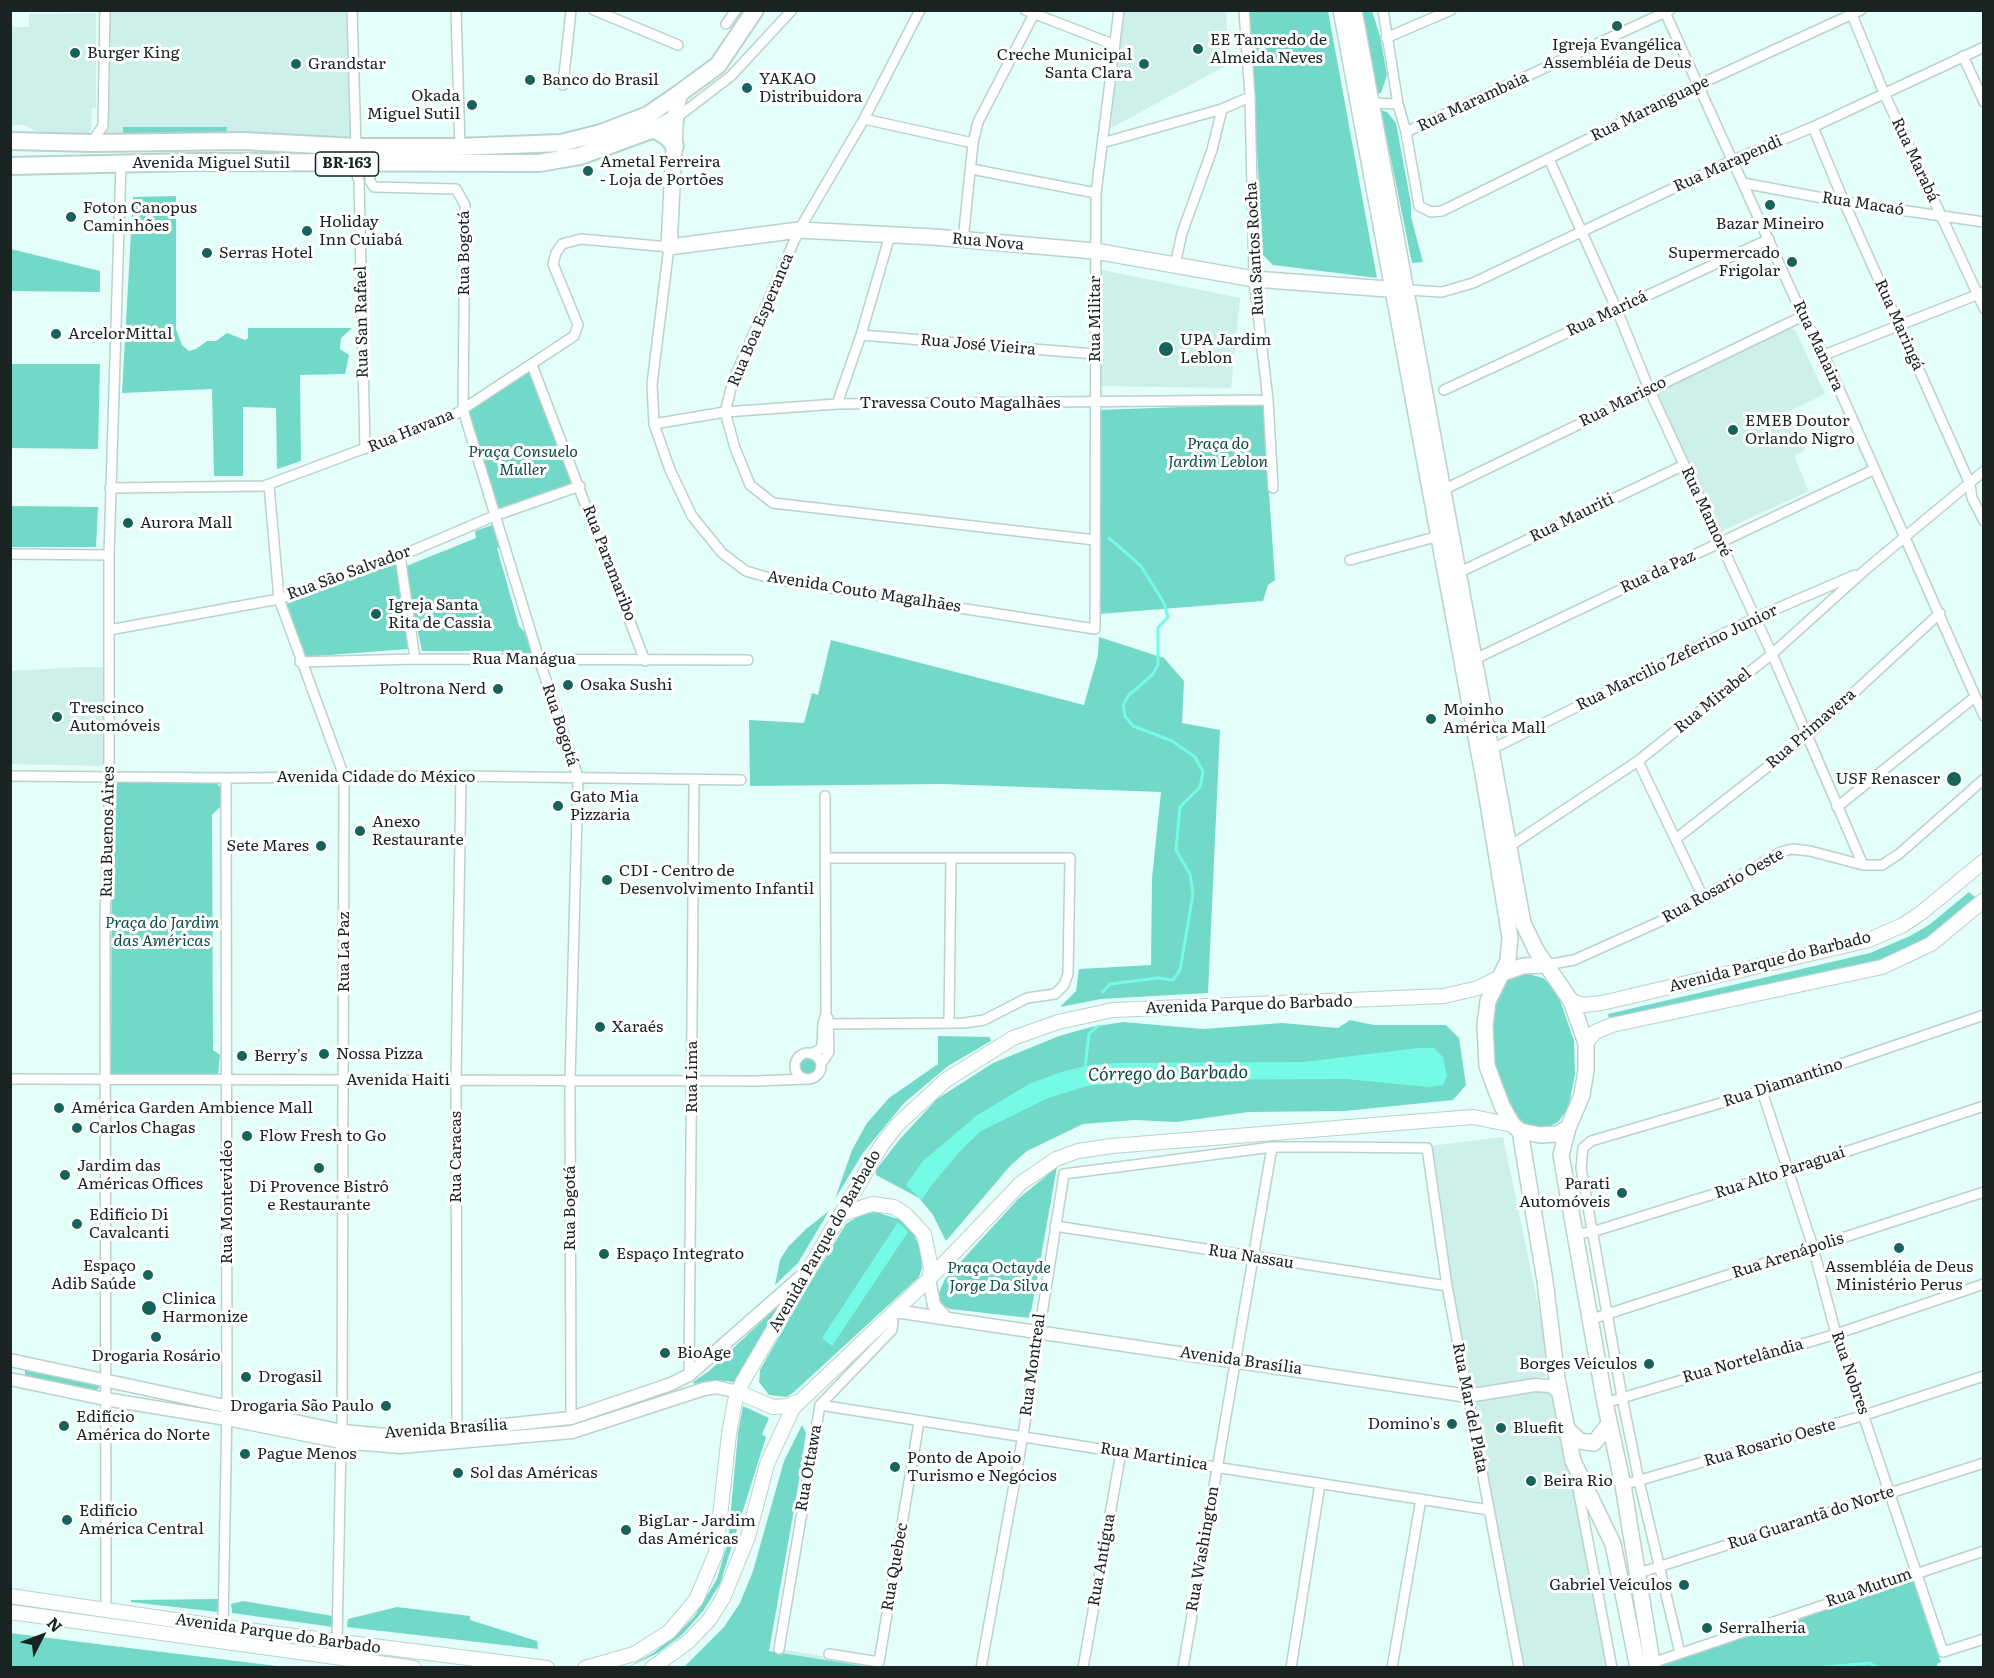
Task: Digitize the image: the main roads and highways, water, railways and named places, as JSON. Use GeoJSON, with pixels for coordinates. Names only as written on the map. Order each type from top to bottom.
{"type":"FeatureCollection","features":[{"type":"Feature","properties":{"kind":"highway","name":"Avenida Miguel Sutil"},"geometry":{"type":"LineString","coordinates":[[10,141],[91,143],[243,141],[356,147],[460,147],[561,143],[601,133],[648,115],[718,64],[755,10]]}},
{"type":"Feature","properties":{"kind":"highway","name":"Avenida Miguel Sutil"},"geometry":{"type":"LineString","coordinates":[[10,166],[121,163],[538,163],[580,156],[675,119]]}},
{"type":"Feature","properties":{"kind":"highway"},"geometry":{"type":"LineString","coordinates":[[654,129],[667,137],[675,146]]}},
{"type":"Feature","properties":{"kind":"main road"},"geometry":{"type":"LineString","coordinates":[[1341,10],[1445,489],[1523,923],[1546,965],[1571,1001],[1586,1043],[1586,1070],[1582,1095],[1568,1128],[1561,1155],[1638,1573],[1648,1666]]}},
{"type":"Feature","properties":{"kind":"main road"},"geometry":{"type":"LineString","coordinates":[[1354,10],[1372,103],[1439,536],[1488,800],[1510,937],[1509,956],[1488,1001],[1485,1049],[1494,1090],[1517,1128],[1573,1461],[1613,1544],[1648,1666]]}},
{"type":"Feature","properties":{"kind":"main road","name":"Avenida Couto Magalhães"},"geometry":{"type":"LineString","coordinates":[[669,247],[675,119],[680,93]]}},
{"type":"Feature","properties":{"kind":"main road","name":"Rua Nova"},"geometry":{"type":"LineString","coordinates":[[669,247],[799,230],[890,235],[1095,251],[1254,279],[1400,290]]}},
{"type":"Feature","properties":{"kind":"main road","name":"Avenida Parque do Barbado"},"geometry":{"type":"LineString","coordinates":[[1571,1001],[1584,1005],[1602,1003],[1869,940],[1903,925],[1922,913],[1983,861]]}},
{"type":"Feature","properties":{"kind":"main road","name":"Avenida Parque do Barbado"},"geometry":{"type":"LineString","coordinates":[[1586,1043],[1595,1032],[1608,1026],[1882,967],[1931,944],[1983,900]]}},
{"type":"Feature","properties":{"kind":"main road"},"geometry":{"type":"LineString","coordinates":[[1501,976],[1524,966],[1546,965]]}},
{"type":"Feature","properties":{"kind":"main road","name":"Avenida Parque do Barbado"},"geometry":{"type":"LineString","coordinates":[[585,1668],[634,1654],[669,1632],[696,1600],[716,1553],[729,1434],[738,1392],[880,1146],[927,1096],[965,1066],[1013,1038],[1113,1010],[1453,996],[1501,976]]}},
{"type":"Feature","properties":{"kind":"main road"},"geometry":{"type":"LineString","coordinates":[[652,1668],[689,1641],[723,1598],[748,1537],[767,1464],[789,1414],[797,1402],[892,1313],[1021,1183],[1056,1159],[1078,1151],[1112,1146],[1473,1117],[1540,1135],[1557,1134],[1568,1128]]}},
{"type":"Feature","properties":{"kind":"main road"},"geometry":{"type":"LineString","coordinates":[[840,1215],[872,1204],[894,1207],[914,1222],[924,1234],[930,1273]]}},
{"type":"Feature","properties":{"kind":"main road"},"geometry":{"type":"LineString","coordinates":[[738,1392],[773,1407],[782,1407],[797,1402]]}},
{"type":"Feature","properties":{"kind":"main road"},"geometry":{"type":"LineString","coordinates":[[1568,1430],[1580,1441],[1594,1443],[1601,1438],[1609,1424]]}},
{"type":"Feature","properties":{"kind":"main road","name":"Avenida Parque do Barbado"},"geometry":{"type":"LineString","coordinates":[[10,1596],[223,1627],[547,1668]]}},
{"type":"Feature","properties":{"kind":"main road","name":"Avenida Parque do Barbado"},"geometry":{"type":"LineString","coordinates":[[10,1612],[414,1668]]}},
{"type":"Feature","properties":{"kind":"water","name":"Córrego do Barbado"},"geometry":{"type":"Polygon","coordinates":[[[1434,1048],[1443,1057],[1447,1076],[1443,1085],[1429,1087],[1346,1079],[1146,1080],[1087,1086],[1048,1098],[981,1131],[962,1149],[922,1200],[906,1185],[922,1162],[976,1116],[1029,1084],[1061,1072],[1090,1065],[1118,1063],[1304,1062],[1434,1048]]]}},
{"type":"Feature","properties":{"kind":"water"},"geometry":{"type":"Polygon","coordinates":[[[898,1222],[908,1232],[832,1346],[822,1338],[898,1222]]]}},
{"type":"Feature","properties":{"kind":"waterway"},"geometry":{"type":"LineString","coordinates":[[1103,992],[1110,984],[1158,978],[1173,980],[1180,970],[1193,894],[1190,874],[1176,850],[1180,807],[1200,787],[1203,772],[1195,757],[1172,741],[1133,726],[1125,716],[1123,705],[1129,695],[1153,674],[1158,665],[1158,628],[1168,617],[1164,603],[1141,566],[1109,538]]}},
{"type":"Feature","properties":{"kind":"waterway","name":"Córrego do Barbado"},"geometry":{"type":"LineString","coordinates":[[1085,1068],[1089,1034],[1098,1026]]}},
{"type":"Feature","properties":{"kind":"waterway"},"geometry":{"type":"LineString","coordinates":[[1817,1668],[1870,1663],[1877,1668]]}},
{"type":"Feature","properties":{"kind":"place","name":"Igreja Evangélica Assembléia de Deus"},"geometry":{"type":"Point","coordinates":[1617,26]}},
{"type":"Feature","properties":{"kind":"place","name":"EE Tancredo de Almeida Neves"},"geometry":{"type":"Point","coordinates":[1198,49]}},
{"type":"Feature","properties":{"kind":"place","name":"Burger King"},"geometry":{"type":"Point","coordinates":[75,53]}},
{"type":"Feature","properties":{"kind":"place","name":"Grandstar"},"geometry":{"type":"Point","coordinates":[296,64]}},
{"type":"Feature","properties":{"kind":"place","name":"Creche Municipal Santa Clara"},"geometry":{"type":"Point","coordinates":[1144,64]}},
{"type":"Feature","properties":{"kind":"place","name":"Banco do Brasil"},"geometry":{"type":"Point","coordinates":[530,80]}},
{"type":"Feature","properties":{"kind":"place","name":"YAKAO Distribuidora"},"geometry":{"type":"Point","coordinates":[747,88]}},
{"type":"Feature","properties":{"kind":"place","name":"Okada Miguel Sutil"},"geometry":{"type":"Point","coordinates":[472,105]}},
{"type":"Feature","properties":{"kind":"place","name":"Ametal Ferreira - Loja de Portões"},"geometry":{"type":"Point","coordinates":[588,171]}},
{"type":"Feature","properties":{"kind":"place","name":"Bazar Mineiro"},"geometry":{"type":"Point","coordinates":[1770,205]}},
{"type":"Feature","properties":{"kind":"place","name":"Foton Canopus Caminhões"},"geometry":{"type":"Point","coordinates":[71,217]}},
{"type":"Feature","properties":{"kind":"place","name":"Holiday Inn Cuiabá"},"geometry":{"type":"Point","coordinates":[307,231]}},
{"type":"Feature","properties":{"kind":"place","name":"Serras Hotel"},"geometry":{"type":"Point","coordinates":[207,253]}},
{"type":"Feature","properties":{"kind":"place","name":"Supermercado Frigolar"},"geometry":{"type":"Point","coordinates":[1792,262]}},
{"type":"Feature","properties":{"kind":"place","name":"ArcelorMittal"},"geometry":{"type":"Point","coordinates":[56,334]}},
{"type":"Feature","properties":{"kind":"place","name":"UPA Jardim Leblon"},"geometry":{"type":"Point","coordinates":[1166,349]}},
{"type":"Feature","properties":{"kind":"place","name":"EMEB Doutor Orlando Nigro"},"geometry":{"type":"Point","coordinates":[1733,430]}},
{"type":"Feature","properties":{"kind":"place","name":"Aurora Mall"},"geometry":{"type":"Point","coordinates":[128,523]}},
{"type":"Feature","properties":{"kind":"place","name":"Igreja Santa Rita de Cassia"},"geometry":{"type":"Point","coordinates":[376,614]}},
{"type":"Feature","properties":{"kind":"place","name":"Osaka Sushi"},"geometry":{"type":"Point","coordinates":[568,685]}},
{"type":"Feature","properties":{"kind":"place","name":"Poltrona Nerd"},"geometry":{"type":"Point","coordinates":[498,689]}},
{"type":"Feature","properties":{"kind":"place","name":"Trescinco Automóveis"},"geometry":{"type":"Point","coordinates":[57,717]}},
{"type":"Feature","properties":{"kind":"place","name":"Moinho América Mall"},"geometry":{"type":"Point","coordinates":[1431,719]}},
{"type":"Feature","properties":{"kind":"place","name":"USF Renascer"},"geometry":{"type":"Point","coordinates":[1954,779]}},
{"type":"Feature","properties":{"kind":"place","name":"Gato Mia Pizzaria"},"geometry":{"type":"Point","coordinates":[558,806]}},
{"type":"Feature","properties":{"kind":"place","name":"Anexo Restaurante"},"geometry":{"type":"Point","coordinates":[360,831]}},
{"type":"Feature","properties":{"kind":"place","name":"Sete Mares"},"geometry":{"type":"Point","coordinates":[321,846]}},
{"type":"Feature","properties":{"kind":"place","name":"CDI - Centro de Desenvolvimento Infantil"},"geometry":{"type":"Point","coordinates":[607,880]}},
{"type":"Feature","properties":{"kind":"place","name":"Xaraés"},"geometry":{"type":"Point","coordinates":[600,1027]}},
{"type":"Feature","properties":{"kind":"place","name":"Nossa Pizza"},"geometry":{"type":"Point","coordinates":[324,1054]}},
{"type":"Feature","properties":{"kind":"place","name":"Berry's"},"geometry":{"type":"Point","coordinates":[242,1056]}},
{"type":"Feature","properties":{"kind":"place","name":"América Garden Ambience Mall"},"geometry":{"type":"Point","coordinates":[59,1108]}},
{"type":"Feature","properties":{"kind":"place","name":"Carlos Chagas"},"geometry":{"type":"Point","coordinates":[77,1128]}},
{"type":"Feature","properties":{"kind":"place","name":"Flow Fresh to Go"},"geometry":{"type":"Point","coordinates":[247,1136]}},
{"type":"Feature","properties":{"kind":"place","name":"Di Provence Bistrô e Restaurante"},"geometry":{"type":"Point","coordinates":[319,1168]}},
{"type":"Feature","properties":{"kind":"place","name":"Jardim das Américas Offices"},"geometry":{"type":"Point","coordinates":[65,1175]}},
{"type":"Feature","properties":{"kind":"place","name":"Parati Automóveis"},"geometry":{"type":"Point","coordinates":[1622,1193]}},
{"type":"Feature","properties":{"kind":"place","name":"Edifício Di Cavalcanti"},"geometry":{"type":"Point","coordinates":[77,1224]}},
{"type":"Feature","properties":{"kind":"place","name":"Assembléia de Deus Ministério Perus"},"geometry":{"type":"Point","coordinates":[1899,1248]}},
{"type":"Feature","properties":{"kind":"place","name":"Espaço Integrato"},"geometry":{"type":"Point","coordinates":[604,1254]}},
{"type":"Feature","properties":{"kind":"place","name":"Espaço Adib Saúde"},"geometry":{"type":"Point","coordinates":[148,1275]}},
{"type":"Feature","properties":{"kind":"place","name":"Clinica Harmonize"},"geometry":{"type":"Point","coordinates":[149,1308]}},
{"type":"Feature","properties":{"kind":"place","name":"Drogaria Rosário"},"geometry":{"type":"Point","coordinates":[156,1337]}},
{"type":"Feature","properties":{"kind":"place","name":"BioAge"},"geometry":{"type":"Point","coordinates":[665,1353]}},
{"type":"Feature","properties":{"kind":"place","name":"Borges Veículos"},"geometry":{"type":"Point","coordinates":[1649,1364]}},
{"type":"Feature","properties":{"kind":"place","name":"Drogasil"},"geometry":{"type":"Point","coordinates":[246,1377]}},
{"type":"Feature","properties":{"kind":"place","name":"Drogaria São Paulo"},"geometry":{"type":"Point","coordinates":[386,1406]}},
{"type":"Feature","properties":{"kind":"place","name":"Domino's"},"geometry":{"type":"Point","coordinates":[1452,1424]}},
{"type":"Feature","properties":{"kind":"place","name":"Edifício América do Norte"},"geometry":{"type":"Point","coordinates":[64,1426]}},
{"type":"Feature","properties":{"kind":"place","name":"Bluefit"},"geometry":{"type":"Point","coordinates":[1501,1428]}},
{"type":"Feature","properties":{"kind":"place","name":"Pague Menos"},"geometry":{"type":"Point","coordinates":[245,1454]}},
{"type":"Feature","properties":{"kind":"place","name":"Ponto de Apoio Turismo e Negócios"},"geometry":{"type":"Point","coordinates":[895,1467]}},
{"type":"Feature","properties":{"kind":"place","name":"Sol das Américas"},"geometry":{"type":"Point","coordinates":[458,1473]}},
{"type":"Feature","properties":{"kind":"place","name":"Beira Rio"},"geometry":{"type":"Point","coordinates":[1531,1481]}},
{"type":"Feature","properties":{"kind":"place","name":"Edifício América Central"},"geometry":{"type":"Point","coordinates":[67,1520]}},
{"type":"Feature","properties":{"kind":"place","name":"BigLar - Jardim das Américas"},"geometry":{"type":"Point","coordinates":[626,1530]}},
{"type":"Feature","properties":{"kind":"place","name":"Gabriel Veículos"},"geometry":{"type":"Point","coordinates":[1684,1585]}},
{"type":"Feature","properties":{"kind":"place","name":"Serralheria"},"geometry":{"type":"Point","coordinates":[1707,1628]}},
{"type":"Feature","properties":{"kind":"park label","name":"Praça do Jardim Leblon"},"geometry":{"type":"Point","coordinates":[1218,453]}},
{"type":"Feature","properties":{"kind":"park label","name":"Praça Consuelo Muller"},"geometry":{"type":"Point","coordinates":[523,461]}},
{"type":"Feature","properties":{"kind":"park label","name":"Praça do Jardim das Américas"},"geometry":{"type":"Point","coordinates":[162,932]}},
{"type":"Feature","properties":{"kind":"park label","name":"Praça Octayde Jorge Da Silva"},"geometry":{"type":"Point","coordinates":[999,1277]}}]}
